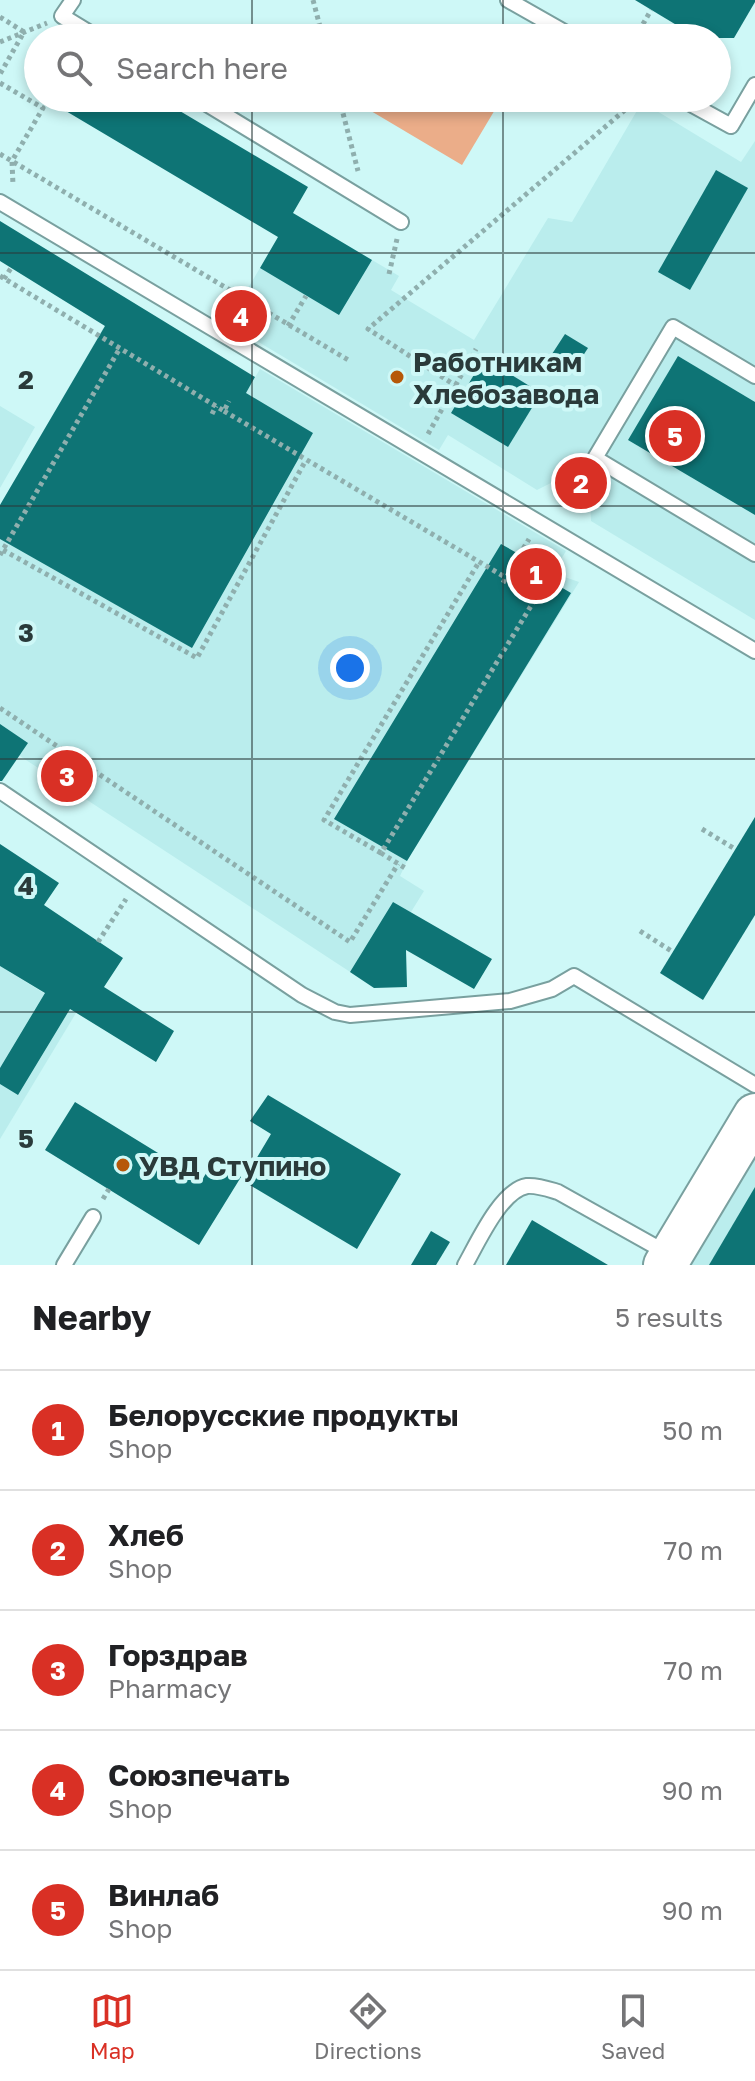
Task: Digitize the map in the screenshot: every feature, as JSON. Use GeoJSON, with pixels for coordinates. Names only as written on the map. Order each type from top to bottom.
{"type":"FeatureCollection","features":[{"type":"Feature","properties":{"kind":"street"},"geometry":{"type":"LineString","coordinates":[[668,1260],[755,1115]]}},
{"type":"Feature","properties":{"kind":"lane"},"geometry":{"type":"LineString","coordinates":[[73,0],[62,16],[75,24]]}},
{"type":"Feature","properties":{"kind":"lane"},"geometry":{"type":"LineString","coordinates":[[508,0],[550,24]]}},
{"type":"Feature","properties":{"kind":"lane"},"geometry":{"type":"LineString","coordinates":[[706,112],[731,126],[755,85]]}},
{"type":"Feature","properties":{"kind":"lane"},"geometry":{"type":"LineString","coordinates":[[220,112],[401,222]]}},
{"type":"Feature","properties":{"kind":"lane"},"geometry":{"type":"LineString","coordinates":[[0,202],[755,651]]}},
{"type":"Feature","properties":{"kind":"lane"},"geometry":{"type":"LineString","coordinates":[[755,376],[673,327],[595,458],[755,554]]}},
{"type":"Feature","properties":{"kind":"lane"},"geometry":{"type":"LineString","coordinates":[[0,791],[302,995],[335,1012],[350,1015],[510,1001],[552,989],[574,976],[755,1085]]}},
{"type":"Feature","properties":{"kind":"lane"},"geometry":{"type":"LineString","coordinates":[[465,1265],[501,1205],[513,1192],[525,1186],[558,1192],[668,1260]]}},
{"type":"Feature","properties":{"kind":"lane"},"geometry":{"type":"LineString","coordinates":[[64,1265],[93,1217]]}},
{"type":"Feature","properties":{"kind":"path"},"geometry":{"type":"LineString","coordinates":[[313,0],[319,24]]}},
{"type":"Feature","properties":{"kind":"path"},"geometry":{"type":"LineString","coordinates":[[643,24],[651,10]]}},
{"type":"Feature","properties":{"kind":"path"},"geometry":{"type":"LineString","coordinates":[[43,24],[62,16]]}},
{"type":"Feature","properties":{"kind":"path"},"geometry":{"type":"LineString","coordinates":[[0,17],[24,32]]}},
{"type":"Feature","properties":{"kind":"path"},"geometry":{"type":"LineString","coordinates":[[0,42],[24,32]]}},
{"type":"Feature","properties":{"kind":"path"},"geometry":{"type":"LineString","coordinates":[[0,74],[24,32]]}},
{"type":"Feature","properties":{"kind":"path"},"geometry":{"type":"LineString","coordinates":[[0,83],[24,97]]}},
{"type":"Feature","properties":{"kind":"path"},"geometry":{"type":"LineString","coordinates":[[12,161],[41,112]]}},
{"type":"Feature","properties":{"kind":"path"},"geometry":{"type":"LineString","coordinates":[[343,112],[366,201]]}},
{"type":"Feature","properties":{"kind":"path"},"geometry":{"type":"LineString","coordinates":[[464,391],[368,329],[623,112]]}},
{"type":"Feature","properties":{"kind":"path"},"geometry":{"type":"LineString","coordinates":[[0,154],[350,361]]}},
{"type":"Feature","properties":{"kind":"path"},"geometry":{"type":"LineString","coordinates":[[389,274],[401,222]]}},
{"type":"Feature","properties":{"kind":"path"},"geometry":{"type":"LineString","coordinates":[[11,268],[2,278],[505,580],[537,596],[381,853]]}},
{"type":"Feature","properties":{"kind":"path"},"geometry":{"type":"LineString","coordinates":[[288,326],[306,296]]}},
{"type":"Feature","properties":{"kind":"path"},"geometry":{"type":"LineString","coordinates":[[120,348],[2,553],[107,604],[197,658],[306,460]]}},
{"type":"Feature","properties":{"kind":"path"},"geometry":{"type":"LineString","coordinates":[[428,434],[476,349]]}},
{"type":"Feature","properties":{"kind":"path"},"geometry":{"type":"LineString","coordinates":[[224,411],[229,401]]}},
{"type":"Feature","properties":{"kind":"path"},"geometry":{"type":"LineString","coordinates":[[212,414],[216,406]]}},
{"type":"Feature","properties":{"kind":"path"},"geometry":{"type":"LineString","coordinates":[[505,580],[539,522]]}},
{"type":"Feature","properties":{"kind":"path"},"geometry":{"type":"LineString","coordinates":[[405,868],[352,833],[324,820],[479,562]]}},
{"type":"Feature","properties":{"kind":"path"},"geometry":{"type":"LineString","coordinates":[[427,649],[434,654]]}},
{"type":"Feature","properties":{"kind":"path"},"geometry":{"type":"LineString","coordinates":[[476,679],[484,683]]}},
{"type":"Feature","properties":{"kind":"path"},"geometry":{"type":"LineString","coordinates":[[0,708],[350,942],[398,864]]}},
{"type":"Feature","properties":{"kind":"path"},"geometry":{"type":"LineString","coordinates":[[378,731],[385,735]]}},
{"type":"Feature","properties":{"kind":"path"},"geometry":{"type":"LineString","coordinates":[[427,760],[435,764]]}},
{"type":"Feature","properties":{"kind":"path"},"geometry":{"type":"LineString","coordinates":[[702,829],[735,849]]}},
{"type":"Feature","properties":{"kind":"path"},"geometry":{"type":"LineString","coordinates":[[98,942],[136,883]]}},
{"type":"Feature","properties":{"kind":"path"},"geometry":{"type":"LineString","coordinates":[[640,931],[673,952]]}},
{"type":"Feature","properties":{"kind":"shaded area"},"geometry":{"type":"Polygon","coordinates":[[[373,112],[494,112],[462,165],[373,112]]]}},
{"type":"Feature","properties":{"kind":"shaded area"},"geometry":{"type":"Polygon","coordinates":[[[636,112],[658,112],[741,162],[755,141],[755,620],[591,521],[590,498],[559,479],[537,490],[448,435],[439,450],[227,323],[293,213],[399,276],[391,290],[474,340],[548,218],[572,222],[636,112]]]}},
{"type":"Feature","properties":{"kind":"shaded area"},"geometry":{"type":"Polygon","coordinates":[[[105,325],[246,393],[260,369],[566,551],[553,573],[579,582],[407,861],[400,876],[424,891],[367,983],[0,743],[0,505],[105,325]]]}},
{"type":"Feature","properties":{"kind":"shaded area"},"geometry":{"type":"Polygon","coordinates":[[[0,406],[35,427],[0,488],[0,406]]]}},
{"type":"Feature","properties":{"kind":"shaded area"},"geometry":{"type":"Polygon","coordinates":[[[0,966],[76,1013],[0,1139],[0,966]]]}},
{"type":"Feature","properties":{"kind":"shaded area"},"geometry":{"type":"Polygon","coordinates":[[[755,1150],[755,1265],[686,1265],[755,1150]]]}},
{"type":"Feature","properties":{"kind":"building"},"geometry":{"type":"Polygon","coordinates":[[[635,0],[755,0],[734,38],[731,38],[731,24],[675,24],[635,0]]]}},
{"type":"Feature","properties":{"kind":"building"},"geometry":{"type":"Polygon","coordinates":[[[68,112],[182,112],[308,187],[293,213],[372,260],[339,315],[260,268],[278,237],[68,112]]]}},
{"type":"Feature","properties":{"kind":"building"},"geometry":{"type":"Polygon","coordinates":[[[716,170],[748,188],[690,290],[658,272],[716,170]]]}},
{"type":"Feature","properties":{"kind":"building"},"geometry":{"type":"Polygon","coordinates":[[[0,221],[255,377],[246,393],[313,433],[192,648],[0,539],[0,505],[105,326],[0,261],[0,221]]]}},
{"type":"Feature","properties":{"kind":"building"},"geometry":{"type":"Polygon","coordinates":[[[565,334],[588,348],[575,368],[552,354],[565,334]]]}},
{"type":"Feature","properties":{"kind":"building"},"geometry":{"type":"Polygon","coordinates":[[[678,356],[755,402],[755,515],[628,440],[678,356]]]}},
{"type":"Feature","properties":{"kind":"building"},"geometry":{"type":"Polygon","coordinates":[[[484,358],[541,393],[508,447],[451,413],[484,358]]]}},
{"type":"Feature","properties":{"kind":"building"},"geometry":{"type":"Polygon","coordinates":[[[501,544],[552,573],[549,580],[571,593],[407,861],[334,819],[501,544]]]}},
{"type":"Feature","properties":{"kind":"building"},"geometry":{"type":"Polygon","coordinates":[[[0,724],[28,743],[2,781],[0,781],[0,724]]]}},
{"type":"Feature","properties":{"kind":"building"},"geometry":{"type":"Polygon","coordinates":[[[755,817],[755,915],[703,1000],[660,973],[755,817]]]}},
{"type":"Feature","properties":{"kind":"building"},"geometry":{"type":"Polygon","coordinates":[[[0,844],[59,883],[44,905],[123,958],[104,987],[174,1031],[156,1062],[70,1009],[18,1095],[0,1084],[0,1068],[45,993],[0,966],[0,844]]]}},
{"type":"Feature","properties":{"kind":"building"},"geometry":{"type":"Polygon","coordinates":[[[393,902],[492,959],[474,989],[406,950],[407,987],[374,988],[350,972],[393,902]]]}},
{"type":"Feature","properties":{"kind":"building"},"geometry":{"type":"Polygon","coordinates":[[[268,1095],[401,1174],[357,1249],[243,1181],[271,1134],[250,1121],[268,1095]]]}},
{"type":"Feature","properties":{"kind":"building","name":"УВД Ступино"},"geometry":{"type":"Polygon","coordinates":[[[75,1102],[202,1180],[214,1160],[241,1177],[199,1245],[45,1150],[75,1102]]]}},
{"type":"Feature","properties":{"kind":"building"},"geometry":{"type":"Polygon","coordinates":[[[755,1187],[755,1265],[709,1265],[755,1187]]]}},
{"type":"Feature","properties":{"kind":"building"},"geometry":{"type":"Polygon","coordinates":[[[532,1220],[608,1265],[506,1265],[532,1220]]]}},
{"type":"Feature","properties":{"kind":"building"},"geometry":{"type":"Polygon","coordinates":[[[431,1231],[450,1242],[436,1265],[411,1265],[431,1231]]]}},
{"type":"Feature","properties":{"kind":"place","name":"Союзпечать"},"geometry":{"type":"Point","coordinates":[241,316]}},
{"type":"Feature","properties":{"kind":"place","name":"Работникам Хлебозавода"},"geometry":{"type":"Point","coordinates":[397,377]}},
{"type":"Feature","properties":{"kind":"place","name":"Винлаб"},"geometry":{"type":"Point","coordinates":[675,436]}},
{"type":"Feature","properties":{"kind":"place","name":"Хлеб"},"geometry":{"type":"Point","coordinates":[581,483]}},
{"type":"Feature","properties":{"kind":"place","name":"Белорусские продукты"},"geometry":{"type":"Point","coordinates":[536,574]}},
{"type":"Feature","properties":{"kind":"place","name":"Горздрав"},"geometry":{"type":"Point","coordinates":[67,776]}},
{"type":"Feature","properties":{"kind":"place","name":"УВД Ступино"},"geometry":{"type":"Point","coordinates":[123,1165]}}]}
